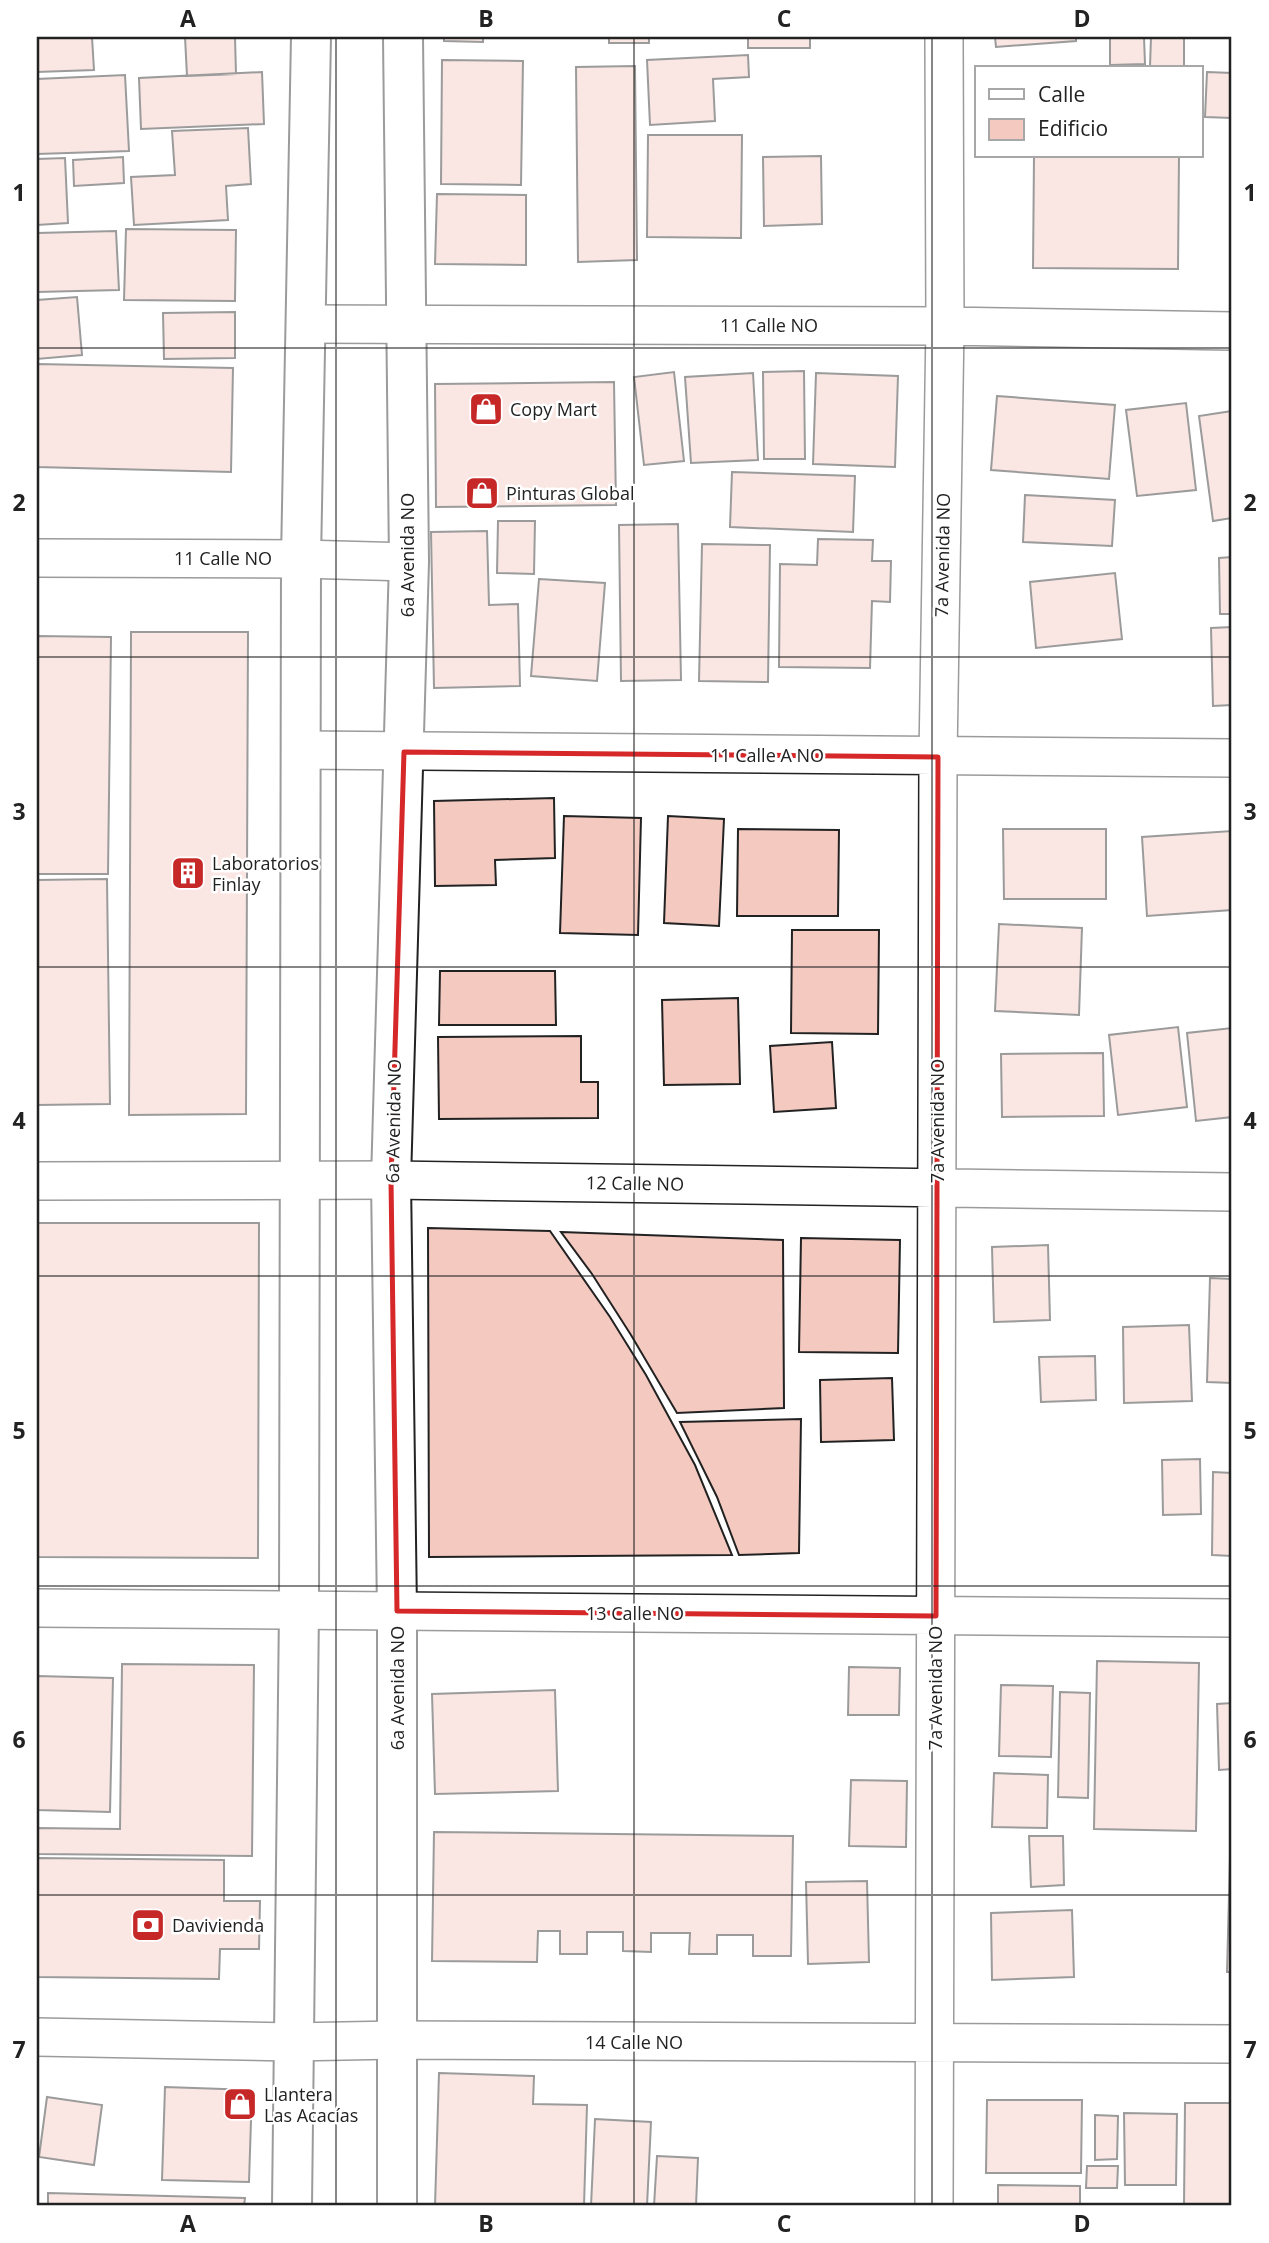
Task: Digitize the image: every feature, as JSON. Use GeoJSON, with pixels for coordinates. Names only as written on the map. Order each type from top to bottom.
{"type":"FeatureCollection","features":[{"type":"Feature","properties":{"kind":"street"},"geometry":{"type":"LineString","coordinates":[[292,2206],[299,1610],[301,559],[311,37]]}},
{"type":"Feature","properties":{"kind":"street","name":"6a Avenida NO"},"geometry":{"type":"LineString","coordinates":[[397,2206],[397,1611],[391,1180],[409,562],[402,37]]}},
{"type":"Feature","properties":{"kind":"street","name":"7a Avenida NO"},"geometry":{"type":"LineString","coordinates":[[934,2206],[938,757],[945,326],[944,37]]}},
{"type":"Feature","properties":{"kind":"street","name":"11 Calle NO"},"geometry":{"type":"LineString","coordinates":[[306,324],[945,326],[1232,331]]}},
{"type":"Feature","properties":{"kind":"street","name":"11 Calle NO"},"geometry":{"type":"LineString","coordinates":[[37,558],[409,562]]}},
{"type":"Feature","properties":{"kind":"street","name":"11 Calle A NO"},"geometry":{"type":"LineString","coordinates":[[301,750],[1232,758]]}},
{"type":"Feature","properties":{"kind":"street","name":"12 Calle NO"},"geometry":{"type":"LineString","coordinates":[[37,1181],[391,1180],[1232,1192]]}},
{"type":"Feature","properties":{"kind":"street","name":"13 Calle NO"},"geometry":{"type":"LineString","coordinates":[[37,1608],[1232,1618]]}},
{"type":"Feature","properties":{"kind":"street","name":"14 Calle NO"},"geometry":{"type":"LineString","coordinates":[[37,2037],[292,2042],[396,2040],[1232,2044]]}},
{"type":"Feature","properties":{"kind":"highlighted area"},"geometry":{"type":"Polygon","coordinates":[[[404,752],[938,757],[936,1616],[397,1611],[391,1180],[404,752]]]}},
{"type":"Feature","properties":{"kind":"building"},"geometry":{"type":"Polygon","coordinates":[[[37,37],[92,37],[94,70],[37,72],[37,37]]]}},
{"type":"Feature","properties":{"kind":"building"},"geometry":{"type":"Polygon","coordinates":[[[185,37],[235,37],[236,74],[187,76],[185,37]]]}},
{"type":"Feature","properties":{"kind":"building"},"geometry":{"type":"Polygon","coordinates":[[[444,37],[483,37],[483,42],[444,41],[444,37]]]}},
{"type":"Feature","properties":{"kind":"building"},"geometry":{"type":"Polygon","coordinates":[[[609,37],[649,37],[649,43],[609,43],[609,37]]]}},
{"type":"Feature","properties":{"kind":"building"},"geometry":{"type":"Polygon","coordinates":[[[748,37],[810,37],[810,48],[748,48],[748,37]]]}},
{"type":"Feature","properties":{"kind":"building"},"geometry":{"type":"Polygon","coordinates":[[[995,37],[1076,37],[1076,41],[996,47],[995,37]]]}},
{"type":"Feature","properties":{"kind":"building"},"geometry":{"type":"Polygon","coordinates":[[[1110,37],[1144,37],[1145,64],[1110,65],[1110,37]]]}},
{"type":"Feature","properties":{"kind":"building"},"geometry":{"type":"Polygon","coordinates":[[[1151,37],[1184,37],[1184,66],[1150,66],[1151,37]]]}},
{"type":"Feature","properties":{"kind":"building"},"geometry":{"type":"Polygon","coordinates":[[[748,55],[749,77],[713,79],[715,121],[650,125],[647,60],[748,55]]]}},
{"type":"Feature","properties":{"kind":"building"},"geometry":{"type":"Polygon","coordinates":[[[442,60],[523,61],[521,185],[441,184],[442,60]]]}},
{"type":"Feature","properties":{"kind":"building"},"geometry":{"type":"Polygon","coordinates":[[[635,66],[637,260],[578,262],[576,67],[635,66]]]}},
{"type":"Feature","properties":{"kind":"building"},"geometry":{"type":"Polygon","coordinates":[[[262,72],[264,124],[141,129],[139,78],[262,72]]]}},
{"type":"Feature","properties":{"kind":"building"},"geometry":{"type":"Polygon","coordinates":[[[1207,72],[1232,73],[1232,118],[1205,117],[1207,72]]]}},
{"type":"Feature","properties":{"kind":"building"},"geometry":{"type":"Polygon","coordinates":[[[125,75],[129,151],[37,154],[37,79],[125,75]]]}},
{"type":"Feature","properties":{"kind":"building"},"geometry":{"type":"Polygon","coordinates":[[[248,128],[251,184],[226,186],[228,220],[134,225],[131,177],[175,175],[172,131],[248,128]]]}},
{"type":"Feature","properties":{"kind":"building"},"geometry":{"type":"Polygon","coordinates":[[[648,135],[742,135],[741,238],[647,237],[648,135]]]}},
{"type":"Feature","properties":{"kind":"building"},"geometry":{"type":"Polygon","coordinates":[[[821,156],[822,224],[764,226],[763,157],[821,156]]]}},
{"type":"Feature","properties":{"kind":"building"},"geometry":{"type":"Polygon","coordinates":[[[123,157],[124,183],[74,186],[73,160],[123,157]]]}},
{"type":"Feature","properties":{"kind":"building"},"geometry":{"type":"Polygon","coordinates":[[[65,158],[68,223],[37,225],[37,159],[65,158]]]}},
{"type":"Feature","properties":{"kind":"building"},"geometry":{"type":"Polygon","coordinates":[[[1034,158],[1179,158],[1178,269],[1033,268],[1034,158]]]}},
{"type":"Feature","properties":{"kind":"building"},"geometry":{"type":"Polygon","coordinates":[[[437,194],[526,195],[526,265],[435,264],[437,194]]]}},
{"type":"Feature","properties":{"kind":"building"},"geometry":{"type":"Polygon","coordinates":[[[126,229],[236,230],[235,301],[124,300],[126,229]]]}},
{"type":"Feature","properties":{"kind":"building"},"geometry":{"type":"Polygon","coordinates":[[[116,231],[119,290],[37,292],[37,233],[116,231]]]}},
{"type":"Feature","properties":{"kind":"building"},"geometry":{"type":"Polygon","coordinates":[[[77,297],[82,355],[37,359],[37,300],[77,297]]]}},
{"type":"Feature","properties":{"kind":"building"},"geometry":{"type":"Polygon","coordinates":[[[235,312],[235,358],[164,359],[163,313],[235,312]]]}},
{"type":"Feature","properties":{"kind":"building"},"geometry":{"type":"Polygon","coordinates":[[[37,364],[233,368],[231,472],[37,467],[37,364]]]}},
{"type":"Feature","properties":{"kind":"building"},"geometry":{"type":"Polygon","coordinates":[[[804,371],[805,459],[764,459],[763,372],[804,371]]]}},
{"type":"Feature","properties":{"kind":"building"},"geometry":{"type":"Polygon","coordinates":[[[674,372],[684,461],[644,465],[634,377],[674,372]]]}},
{"type":"Feature","properties":{"kind":"building"},"geometry":{"type":"Polygon","coordinates":[[[753,373],[758,460],[691,463],[685,377],[753,373]]]}},
{"type":"Feature","properties":{"kind":"building"},"geometry":{"type":"Polygon","coordinates":[[[816,373],[898,376],[895,467],[813,464],[816,373]]]}},
{"type":"Feature","properties":{"kind":"building"},"geometry":{"type":"Polygon","coordinates":[[[614,382],[616,505],[436,507],[435,384],[614,382]]]}},
{"type":"Feature","properties":{"kind":"building"},"geometry":{"type":"Polygon","coordinates":[[[997,396],[1115,405],[1109,479],[991,470],[997,396]]]}},
{"type":"Feature","properties":{"kind":"building"},"geometry":{"type":"Polygon","coordinates":[[[1186,403],[1196,490],[1137,496],[1126,410],[1186,403]]]}},
{"type":"Feature","properties":{"kind":"building"},"geometry":{"type":"Polygon","coordinates":[[[1232,411],[1232,518],[1213,521],[1199,416],[1232,411]]]}},
{"type":"Feature","properties":{"kind":"building"},"geometry":{"type":"Polygon","coordinates":[[[732,472],[855,476],[853,532],[730,527],[732,472]]]}},
{"type":"Feature","properties":{"kind":"building"},"geometry":{"type":"Polygon","coordinates":[[[1025,495],[1115,500],[1112,546],[1023,542],[1025,495]]]}},
{"type":"Feature","properties":{"kind":"building"},"geometry":{"type":"Polygon","coordinates":[[[498,521],[535,521],[534,574],[497,573],[498,521]]]}},
{"type":"Feature","properties":{"kind":"building"},"geometry":{"type":"Polygon","coordinates":[[[678,524],[681,680],[621,681],[619,525],[678,524]]]}},
{"type":"Feature","properties":{"kind":"building"},"geometry":{"type":"Polygon","coordinates":[[[487,531],[489,605],[518,604],[520,686],[434,688],[431,532],[487,531]]]}},
{"type":"Feature","properties":{"kind":"building"},"geometry":{"type":"Polygon","coordinates":[[[818,539],[873,540],[872,561],[891,561],[890,602],[872,601],[870,668],[779,667],[780,564],[817,565],[818,539]]]}},
{"type":"Feature","properties":{"kind":"building"},"geometry":{"type":"Polygon","coordinates":[[[702,544],[770,545],[768,682],[699,681],[702,544]]]}},
{"type":"Feature","properties":{"kind":"building"},"geometry":{"type":"Polygon","coordinates":[[[1232,557],[1232,614],[1220,614],[1219,558],[1232,557]]]}},
{"type":"Feature","properties":{"kind":"building"},"geometry":{"type":"Polygon","coordinates":[[[1115,573],[1122,639],[1036,648],[1030,582],[1115,573]]]}},
{"type":"Feature","properties":{"kind":"building"},"geometry":{"type":"Polygon","coordinates":[[[539,579],[605,583],[597,681],[531,676],[539,579]]]}},
{"type":"Feature","properties":{"kind":"building"},"geometry":{"type":"Polygon","coordinates":[[[1232,627],[1232,705],[1213,706],[1211,628],[1232,627]]]}},
{"type":"Feature","properties":{"kind":"building","name":"Laboratorios Finlay"},"geometry":{"type":"Polygon","coordinates":[[[131,632],[248,632],[246,1114],[129,1115],[131,632]]]}},
{"type":"Feature","properties":{"kind":"building"},"geometry":{"type":"Polygon","coordinates":[[[37,636],[111,637],[108,874],[37,874],[37,636]]]}},
{"type":"Feature","properties":{"kind":"building"},"geometry":{"type":"Polygon","coordinates":[[[554,798],[555,858],[495,860],[496,885],[435,886],[434,801],[554,798]]]}},
{"type":"Feature","properties":{"kind":"building"},"geometry":{"type":"Polygon","coordinates":[[[564,816],[641,818],[638,935],[560,933],[564,816]]]}},
{"type":"Feature","properties":{"kind":"building"},"geometry":{"type":"Polygon","coordinates":[[[668,816],[724,819],[719,926],[664,923],[668,816]]]}},
{"type":"Feature","properties":{"kind":"building"},"geometry":{"type":"Polygon","coordinates":[[[738,829],[839,830],[838,916],[737,916],[738,829]]]}},
{"type":"Feature","properties":{"kind":"building"},"geometry":{"type":"Polygon","coordinates":[[[1003,829],[1106,829],[1106,899],[1004,899],[1003,829]]]}},
{"type":"Feature","properties":{"kind":"building"},"geometry":{"type":"Polygon","coordinates":[[[1232,831],[1232,910],[1147,916],[1142,837],[1232,831]]]}},
{"type":"Feature","properties":{"kind":"building"},"geometry":{"type":"Polygon","coordinates":[[[107,879],[110,1104],[37,1105],[37,880],[107,879]]]}},
{"type":"Feature","properties":{"kind":"building"},"geometry":{"type":"Polygon","coordinates":[[[999,924],[1082,928],[1079,1015],[995,1011],[999,924]]]}},
{"type":"Feature","properties":{"kind":"building"},"geometry":{"type":"Polygon","coordinates":[[[792,930],[879,930],[878,1034],[791,1033],[792,930]]]}},
{"type":"Feature","properties":{"kind":"building"},"geometry":{"type":"Polygon","coordinates":[[[440,971],[555,971],[556,1025],[439,1025],[440,971]]]}},
{"type":"Feature","properties":{"kind":"building"},"geometry":{"type":"Polygon","coordinates":[[[738,998],[740,1084],[664,1085],[662,1000],[738,998]]]}},
{"type":"Feature","properties":{"kind":"building"},"geometry":{"type":"Polygon","coordinates":[[[1178,1027],[1187,1107],[1118,1115],[1109,1035],[1178,1027]]]}},
{"type":"Feature","properties":{"kind":"building"},"geometry":{"type":"Polygon","coordinates":[[[1232,1028],[1232,1117],[1196,1121],[1187,1033],[1232,1028]]]}},
{"type":"Feature","properties":{"kind":"building"},"geometry":{"type":"Polygon","coordinates":[[[581,1036],[581,1082],[598,1082],[598,1118],[439,1119],[438,1037],[581,1036]]]}},
{"type":"Feature","properties":{"kind":"building"},"geometry":{"type":"Polygon","coordinates":[[[832,1042],[836,1108],[774,1112],[770,1046],[832,1042]]]}},
{"type":"Feature","properties":{"kind":"building"},"geometry":{"type":"Polygon","coordinates":[[[1103,1053],[1104,1116],[1002,1117],[1001,1054],[1103,1053]]]}},
{"type":"Feature","properties":{"kind":"building"},"geometry":{"type":"Polygon","coordinates":[[[37,1223],[259,1223],[258,1558],[37,1557],[37,1223]]]}},
{"type":"Feature","properties":{"kind":"building"},"geometry":{"type":"Polygon","coordinates":[[[428,1228],[550,1231],[610,1317],[646,1375],[695,1465],[732,1555],[429,1557],[428,1228]]]}},
{"type":"Feature","properties":{"kind":"building"},"geometry":{"type":"Polygon","coordinates":[[[561,1232],[783,1240],[784,1408],[677,1413],[592,1274],[561,1232]]]}},
{"type":"Feature","properties":{"kind":"building"},"geometry":{"type":"Polygon","coordinates":[[[801,1238],[900,1240],[898,1353],[799,1352],[801,1238]]]}},
{"type":"Feature","properties":{"kind":"building"},"geometry":{"type":"Polygon","coordinates":[[[1048,1245],[1050,1320],[994,1322],[992,1247],[1048,1245]]]}},
{"type":"Feature","properties":{"kind":"building"},"geometry":{"type":"Polygon","coordinates":[[[1210,1278],[1232,1279],[1232,1383],[1207,1382],[1210,1278]]]}},
{"type":"Feature","properties":{"kind":"building"},"geometry":{"type":"Polygon","coordinates":[[[1189,1325],[1192,1401],[1124,1403],[1123,1327],[1189,1325]]]}},
{"type":"Feature","properties":{"kind":"building"},"geometry":{"type":"Polygon","coordinates":[[[1095,1356],[1096,1400],[1041,1402],[1039,1357],[1095,1356]]]}},
{"type":"Feature","properties":{"kind":"building"},"geometry":{"type":"Polygon","coordinates":[[[892,1378],[894,1440],[821,1442],[820,1380],[892,1378]]]}},
{"type":"Feature","properties":{"kind":"building"},"geometry":{"type":"Polygon","coordinates":[[[801,1419],[799,1553],[739,1555],[717,1497],[680,1422],[801,1419]]]}},
{"type":"Feature","properties":{"kind":"building"},"geometry":{"type":"Polygon","coordinates":[[[1200,1459],[1201,1514],[1163,1515],[1162,1460],[1200,1459]]]}},
{"type":"Feature","properties":{"kind":"building"},"geometry":{"type":"Polygon","coordinates":[[[1213,1472],[1232,1473],[1232,1556],[1212,1555],[1213,1472]]]}},
{"type":"Feature","properties":{"kind":"building"},"geometry":{"type":"Polygon","coordinates":[[[1097,1661],[1199,1663],[1196,1831],[1094,1829],[1097,1661]]]}},
{"type":"Feature","properties":{"kind":"building"},"geometry":{"type":"Polygon","coordinates":[[[122,1664],[254,1665],[252,1856],[37,1854],[37,1828],[120,1829],[122,1664]]]}},
{"type":"Feature","properties":{"kind":"building"},"geometry":{"type":"Polygon","coordinates":[[[849,1667],[900,1668],[899,1715],[848,1715],[849,1667]]]}},
{"type":"Feature","properties":{"kind":"building"},"geometry":{"type":"Polygon","coordinates":[[[37,1676],[113,1678],[110,1812],[37,1810],[37,1676]]]}},
{"type":"Feature","properties":{"kind":"building"},"geometry":{"type":"Polygon","coordinates":[[[1001,1685],[1053,1686],[1051,1757],[999,1756],[1001,1685]]]}},
{"type":"Feature","properties":{"kind":"building"},"geometry":{"type":"Polygon","coordinates":[[[555,1690],[558,1791],[435,1794],[432,1694],[555,1690]]]}},
{"type":"Feature","properties":{"kind":"building"},"geometry":{"type":"Polygon","coordinates":[[[1060,1692],[1090,1693],[1088,1798],[1058,1797],[1060,1692]]]}},
{"type":"Feature","properties":{"kind":"building"},"geometry":{"type":"Polygon","coordinates":[[[1232,1703],[1232,1769],[1219,1770],[1217,1704],[1232,1703]]]}},
{"type":"Feature","properties":{"kind":"building"},"geometry":{"type":"Polygon","coordinates":[[[994,1773],[1048,1775],[1047,1828],[992,1827],[994,1773]]]}},
{"type":"Feature","properties":{"kind":"building"},"geometry":{"type":"Polygon","coordinates":[[[851,1780],[907,1781],[906,1847],[849,1846],[851,1780]]]}},
{"type":"Feature","properties":{"kind":"building"},"geometry":{"type":"Polygon","coordinates":[[[434,1832],[793,1836],[791,1956],[753,1956],[753,1935],[717,1935],[717,1954],[689,1954],[690,1933],[651,1933],[651,1952],[623,1951],[623,1932],[587,1932],[587,1954],[560,1954],[560,1931],[538,1931],[537,1962],[432,1961],[434,1832]]]}},
{"type":"Feature","properties":{"kind":"building"},"geometry":{"type":"Polygon","coordinates":[[[1029,1836],[1063,1836],[1064,1885],[1031,1887],[1029,1836]]]}},
{"type":"Feature","properties":{"kind":"building"},"geometry":{"type":"Polygon","coordinates":[[[1230,1857],[1232,1972],[1227,1972],[1230,1857]]]}},
{"type":"Feature","properties":{"kind":"building","name":"Davivienda"},"geometry":{"type":"Polygon","coordinates":[[[37,1858],[224,1860],[224,1901],[260,1901],[259,1949],[220,1949],[219,1979],[37,1977],[37,1858]]]}},
{"type":"Feature","properties":{"kind":"building"},"geometry":{"type":"Polygon","coordinates":[[[867,1881],[869,1962],[808,1964],[806,1882],[867,1881]]]}},
{"type":"Feature","properties":{"kind":"building"},"geometry":{"type":"Polygon","coordinates":[[[1072,1910],[1074,1977],[992,1980],[991,1913],[1072,1910]]]}},
{"type":"Feature","properties":{"kind":"building"},"geometry":{"type":"Polygon","coordinates":[[[439,2073],[534,2076],[533,2104],[587,2105],[584,2206],[435,2206],[439,2073]]]}},
{"type":"Feature","properties":{"kind":"building"},"geometry":{"type":"Polygon","coordinates":[[[165,2087],[252,2090],[249,2182],[162,2180],[165,2087]]]}},
{"type":"Feature","properties":{"kind":"building"},"geometry":{"type":"Polygon","coordinates":[[[47,2097],[102,2105],[94,2165],[39,2157],[47,2097]]]}},
{"type":"Feature","properties":{"kind":"building"},"geometry":{"type":"Polygon","coordinates":[[[987,2100],[1082,2100],[1081,2173],[986,2173],[987,2100]]]}},
{"type":"Feature","properties":{"kind":"building"},"geometry":{"type":"Polygon","coordinates":[[[1185,2103],[1232,2103],[1232,2206],[1184,2205],[1185,2103]]]}},
{"type":"Feature","properties":{"kind":"building"},"geometry":{"type":"Polygon","coordinates":[[[1124,2113],[1177,2114],[1176,2185],[1125,2185],[1124,2113]]]}},
{"type":"Feature","properties":{"kind":"building"},"geometry":{"type":"Polygon","coordinates":[[[1095,2115],[1118,2116],[1117,2159],[1095,2160],[1095,2115]]]}},
{"type":"Feature","properties":{"kind":"building"},"geometry":{"type":"Polygon","coordinates":[[[595,2119],[651,2122],[647,2206],[591,2206],[595,2119]]]}},
{"type":"Feature","properties":{"kind":"building"},"geometry":{"type":"Polygon","coordinates":[[[657,2156],[698,2158],[696,2206],[654,2206],[657,2156]]]}},
{"type":"Feature","properties":{"kind":"building"},"geometry":{"type":"Polygon","coordinates":[[[1087,2166],[1118,2166],[1117,2188],[1086,2188],[1087,2166]]]}},
{"type":"Feature","properties":{"kind":"building"},"geometry":{"type":"Polygon","coordinates":[[[998,2185],[1080,2186],[1080,2206],[998,2206],[998,2185]]]}},
{"type":"Feature","properties":{"kind":"building"},"geometry":{"type":"Polygon","coordinates":[[[48,2193],[245,2198],[244,2206],[48,2206],[48,2193]]]}},
{"type":"Feature","properties":{"kind":"place","name":"Copy Mart"},"geometry":{"type":"Point","coordinates":[486,409]}},
{"type":"Feature","properties":{"kind":"place","name":"Pinturas Global"},"geometry":{"type":"Point","coordinates":[482,493]}},
{"type":"Feature","properties":{"kind":"place","name":"Laboratorios Finlay"},"geometry":{"type":"Point","coordinates":[188,873]}},
{"type":"Feature","properties":{"kind":"place","name":"Davivienda"},"geometry":{"type":"Point","coordinates":[148,1925]}},
{"type":"Feature","properties":{"kind":"place","name":"Llantera Las Acacías"},"geometry":{"type":"Point","coordinates":[240,2104]}}]}
